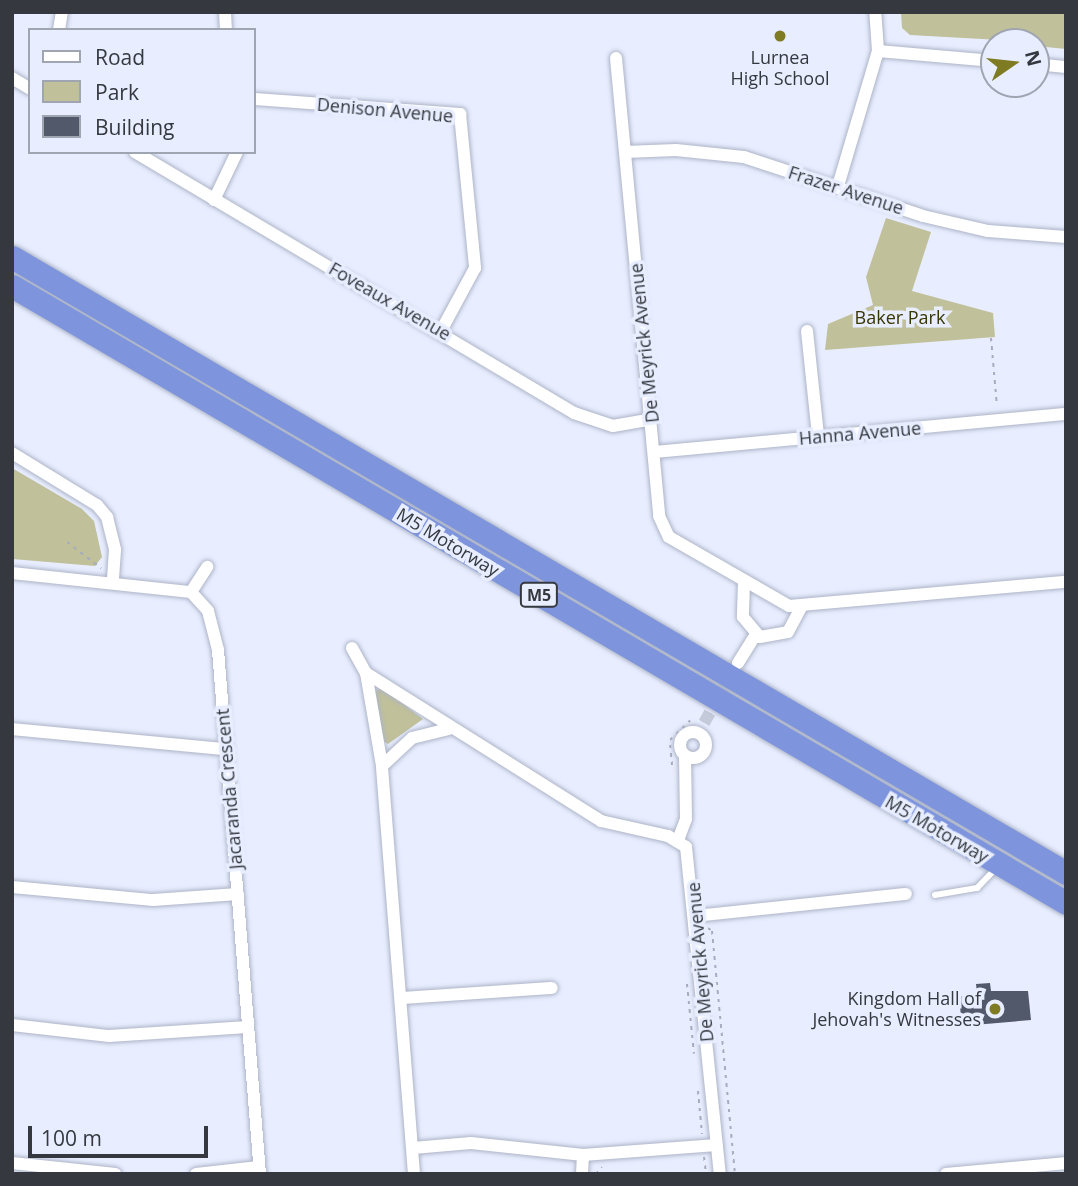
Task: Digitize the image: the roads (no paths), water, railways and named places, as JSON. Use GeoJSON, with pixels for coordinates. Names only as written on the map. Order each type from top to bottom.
{"type":"FeatureCollection","features":[{"type":"Feature","properties":{"kind":"highway","name":"M5 Motorway"},"geometry":{"type":"LineString","coordinates":[[12,257],[1066,873]]}},
{"type":"Feature","properties":{"kind":"highway","name":"M5 Motorway"},"geometry":{"type":"LineString","coordinates":[[12,286],[1066,903]]}},
{"type":"Feature","properties":{"kind":"street"},"geometry":{"type":"LineString","coordinates":[[838,186],[878,51],[875,12]]}},
{"type":"Feature","properties":{"kind":"street"},"geometry":{"type":"LineString","coordinates":[[878,51],[980,60]]}},
{"type":"Feature","properties":{"kind":"street","name":"De Meyrick Avenue"},"geometry":{"type":"LineString","coordinates":[[617,58],[664,531],[776,601],[802,606],[1066,582]]}},
{"type":"Feature","properties":{"kind":"street"},"geometry":{"type":"LineString","coordinates":[[12,78],[28,85]]}},
{"type":"Feature","properties":{"kind":"street","name":"Denison Avenue"},"geometry":{"type":"LineString","coordinates":[[256,99],[460,114],[475,268],[441,331]]}},
{"type":"Feature","properties":{"kind":"street","name":"Frazer Avenue"},"geometry":{"type":"LineString","coordinates":[[625,152],[676,150],[744,157],[923,216],[988,231],[1066,237]]}},
{"type":"Feature","properties":{"kind":"street","name":"Foveaux Avenue"},"geometry":{"type":"LineString","coordinates":[[138,154],[441,331],[574,413],[613,426],[651,419]]}},
{"type":"Feature","properties":{"kind":"street"},"geometry":{"type":"LineString","coordinates":[[214,200],[236,154]]}},
{"type":"Feature","properties":{"kind":"street"},"geometry":{"type":"LineString","coordinates":[[807,331],[818,436]]}},
{"type":"Feature","properties":{"kind":"street","name":"Hanna Avenue"},"geometry":{"type":"LineString","coordinates":[[655,452],[1066,414]]}},
{"type":"Feature","properties":{"kind":"street"},"geometry":{"type":"LineString","coordinates":[[12,453],[97,505],[113,533],[113,582]]}},
{"type":"Feature","properties":{"kind":"street"},"geometry":{"type":"LineString","coordinates":[[12,573],[191,592],[207,567]]}},
{"type":"Feature","properties":{"kind":"street"},"geometry":{"type":"LineString","coordinates":[[744,583],[743,617],[756,635]]}},
{"type":"Feature","properties":{"kind":"street","name":"Jacaranda Crescent"},"geometry":{"type":"LineString","coordinates":[[191,592],[208,611],[218,650],[259,1170]]}},
{"type":"Feature","properties":{"kind":"street"},"geometry":{"type":"LineString","coordinates":[[756,635],[784,635],[796,624],[802,606]]}},
{"type":"Feature","properties":{"kind":"street"},"geometry":{"type":"LineString","coordinates":[[738,663],[756,635]]}},
{"type":"Feature","properties":{"kind":"street"},"geometry":{"type":"LineString","coordinates":[[352,648],[366,673],[382,766],[414,1174]]}},
{"type":"Feature","properties":{"kind":"street"},"geometry":{"type":"LineString","coordinates":[[366,673],[449,729],[601,821],[678,840],[686,819],[685,757],[679,745],[682,736],[701,728],[705,739],[704,752],[694,758],[685,757]]}},
{"type":"Feature","properties":{"kind":"street"},"geometry":{"type":"LineString","coordinates":[[12,729],[225,750]]}},
{"type":"Feature","properties":{"kind":"street"},"geometry":{"type":"LineString","coordinates":[[382,766],[404,743],[449,729]]}},
{"type":"Feature","properties":{"kind":"street","name":"De Meyrick Avenue"},"geometry":{"type":"LineString","coordinates":[[678,840],[690,857],[710,1146],[720,1174]]}},
{"type":"Feature","properties":{"kind":"street"},"geometry":{"type":"LineString","coordinates":[[12,887],[153,900],[237,894]]}},
{"type":"Feature","properties":{"kind":"street"},"geometry":{"type":"LineString","coordinates":[[695,916],[906,894]]}},
{"type":"Feature","properties":{"kind":"street"},"geometry":{"type":"LineString","coordinates":[[401,998],[552,988]]}},
{"type":"Feature","properties":{"kind":"street"},"geometry":{"type":"LineString","coordinates":[[12,1026],[119,1036],[248,1027]]}},
{"type":"Feature","properties":{"kind":"street"},"geometry":{"type":"LineString","coordinates":[[413,1148],[471,1143],[583,1155],[710,1146]]}},
{"type":"Feature","properties":{"kind":"street"},"geometry":{"type":"LineString","coordinates":[[582,1174],[583,1155]]}},
{"type":"Feature","properties":{"kind":"street"},"geometry":{"type":"LineString","coordinates":[[12,1163],[111,1173]]}},
{"type":"Feature","properties":{"kind":"street"},"geometry":{"type":"LineString","coordinates":[[946,1174],[1066,1163]]}},
{"type":"Feature","properties":{"kind":"street"},"geometry":{"type":"LineString","coordinates":[[196,1174],[259,1170]]}},
{"type":"Feature","properties":{"kind":"lane"},"geometry":{"type":"LineString","coordinates":[[934,895],[984,885],[999,864]]}},
{"type":"Feature","properties":{"kind":"tunnel"},"geometry":{"type":"LineString","coordinates":[[704,723],[733,672]]}},
{"type":"Feature","properties":{"kind":"place","name":"Lurnea High School"},"geometry":{"type":"Point","coordinates":[780,36]}},
{"type":"Feature","properties":{"kind":"place","name":"Kingdom Hall of Jehovah's Witnesses"},"geometry":{"type":"Point","coordinates":[995,1009]}},
{"type":"Feature","properties":{"kind":"park label","name":"Baker Park"},"geometry":{"type":"Point","coordinates":[900,317]}}]}
